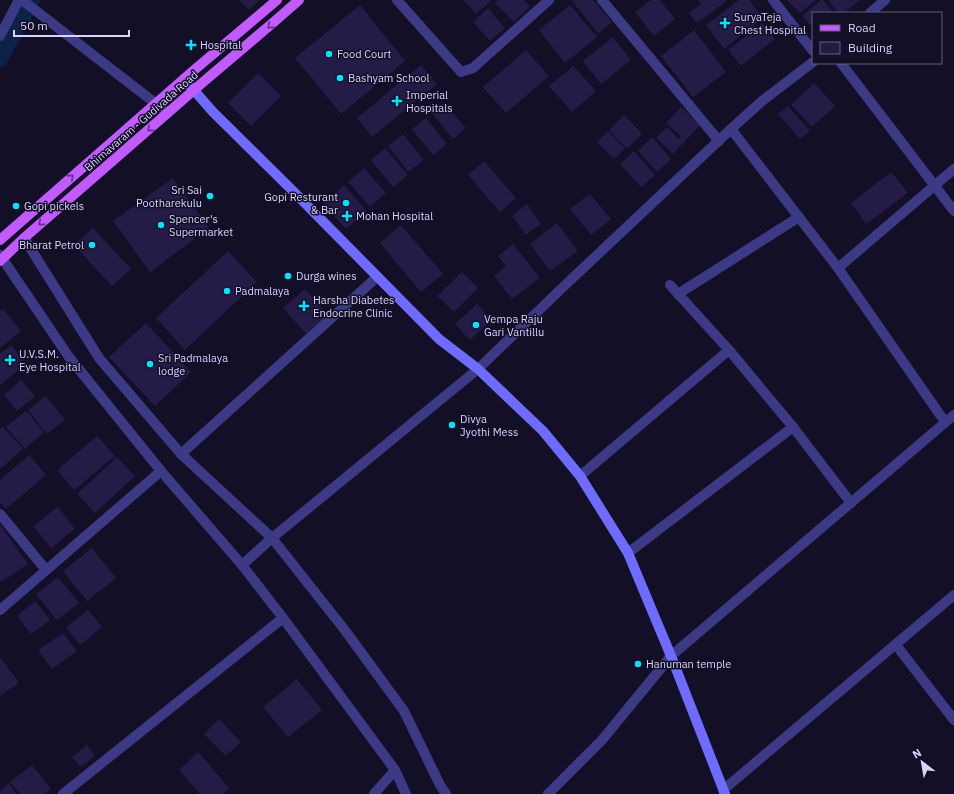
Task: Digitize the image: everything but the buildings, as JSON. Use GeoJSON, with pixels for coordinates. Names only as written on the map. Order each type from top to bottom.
{"type":"FeatureCollection","features":[{"type":"Feature","properties":{"kind":"main road","name":"Bhimavaram - Gudivada Road"},"geometry":{"type":"LineString","coordinates":[[1,238],[277,0]]}},
{"type":"Feature","properties":{"kind":"main road","name":"Bhimavaram - Gudivada Road"},"geometry":{"type":"LineString","coordinates":[[1,258],[299,0]]}},
{"type":"Feature","properties":{"kind":"main road"},"geometry":{"type":"LineString","coordinates":[[184,79],[213,112],[439,339],[478,369],[543,431],[580,476],[628,553],[671,656],[724,792]]}},
{"type":"Feature","properties":{"kind":"street"},"geometry":{"type":"LineString","coordinates":[[0,36],[19,0]]}},
{"type":"Feature","properties":{"kind":"street"},"geometry":{"type":"LineString","coordinates":[[22,0],[168,113]]}},
{"type":"Feature","properties":{"kind":"street"},"geometry":{"type":"LineString","coordinates":[[397,0],[461,72],[473,68],[550,0]]}},
{"type":"Feature","properties":{"kind":"street"},"geometry":{"type":"LineString","coordinates":[[602,0],[719,141]]}},
{"type":"Feature","properties":{"kind":"street"},"geometry":{"type":"LineString","coordinates":[[772,0],[812,50]]}},
{"type":"Feature","properties":{"kind":"street"},"geometry":{"type":"LineString","coordinates":[[871,12],[885,0]]}},
{"type":"Feature","properties":{"kind":"street"},"geometry":{"type":"LineString","coordinates":[[242,565],[272,538],[478,369],[731,129],[762,101],[812,63]]}},
{"type":"Feature","properties":{"kind":"street"},"geometry":{"type":"LineString","coordinates":[[842,64],[954,211]]}},
{"type":"Feature","properties":{"kind":"street"},"geometry":{"type":"LineString","coordinates":[[731,129],[838,268],[946,422]]}},
{"type":"Feature","properties":{"kind":"street"},"geometry":{"type":"LineString","coordinates":[[838,268],[954,169]]}},
{"type":"Feature","properties":{"kind":"street"},"geometry":{"type":"LineString","coordinates":[[678,294],[799,217]]}},
{"type":"Feature","properties":{"kind":"street"},"geometry":{"type":"LineString","coordinates":[[1,238],[13,248]]}},
{"type":"Feature","properties":{"kind":"street"},"geometry":{"type":"LineString","coordinates":[[24,238],[99,358],[181,454],[272,538],[344,629],[404,711],[440,785],[446,794]]}},
{"type":"Feature","properties":{"kind":"street"},"geometry":{"type":"LineString","coordinates":[[1,258],[69,357],[161,471],[242,565],[283,618],[395,770],[406,794]]}},
{"type":"Feature","properties":{"kind":"street"},"geometry":{"type":"LineString","coordinates":[[181,454],[378,278]]}},
{"type":"Feature","properties":{"kind":"street"},"geometry":{"type":"LineString","coordinates":[[670,285],[728,350],[793,427],[851,503]]}},
{"type":"Feature","properties":{"kind":"street"},"geometry":{"type":"LineString","coordinates":[[580,476],[728,350]]}},
{"type":"Feature","properties":{"kind":"street"},"geometry":{"type":"LineString","coordinates":[[548,794],[602,740],[671,656],[954,415]]}},
{"type":"Feature","properties":{"kind":"street"},"geometry":{"type":"LineString","coordinates":[[628,553],[793,427]]}},
{"type":"Feature","properties":{"kind":"street"},"geometry":{"type":"LineString","coordinates":[[0,610],[161,471]]}},
{"type":"Feature","properties":{"kind":"street"},"geometry":{"type":"LineString","coordinates":[[0,514],[46,570]]}},
{"type":"Feature","properties":{"kind":"street"},"geometry":{"type":"LineString","coordinates":[[724,792],[954,595]]}},
{"type":"Feature","properties":{"kind":"street"},"geometry":{"type":"LineString","coordinates":[[63,794],[283,618]]}},
{"type":"Feature","properties":{"kind":"street"},"geometry":{"type":"LineString","coordinates":[[896,645],[954,720]]}},
{"type":"Feature","properties":{"kind":"street"},"geometry":{"type":"LineString","coordinates":[[374,794],[395,770]]}},
{"type":"Feature","properties":{"kind":"waterway"},"geometry":{"type":"LineString","coordinates":[[0,59],[32,0]]}},
{"type":"Feature","properties":{"kind":"place","name":"SuryaTeja Chest Hospital"},"geometry":{"type":"Point","coordinates":[725,23]}},
{"type":"Feature","properties":{"kind":"place","name":"Hospital"},"geometry":{"type":"Point","coordinates":[191,45]}},
{"type":"Feature","properties":{"kind":"place","name":"Food Court"},"geometry":{"type":"Point","coordinates":[329,54]}},
{"type":"Feature","properties":{"kind":"place","name":"Bashyam School"},"geometry":{"type":"Point","coordinates":[340,78]}},
{"type":"Feature","properties":{"kind":"place","name":"Imperial Hospitals"},"geometry":{"type":"Point","coordinates":[397,101]}},
{"type":"Feature","properties":{"kind":"place","name":"Sri Sai Pootharekulu"},"geometry":{"type":"Point","coordinates":[210,196]}},
{"type":"Feature","properties":{"kind":"place","name":"Gopi Resturant & Bar"},"geometry":{"type":"Point","coordinates":[346,203]}},
{"type":"Feature","properties":{"kind":"place","name":"Gopi pickels"},"geometry":{"type":"Point","coordinates":[16,206]}},
{"type":"Feature","properties":{"kind":"place","name":"Mohan Hospital"},"geometry":{"type":"Point","coordinates":[347,216]}},
{"type":"Feature","properties":{"kind":"place","name":"Spencer's Supermarket"},"geometry":{"type":"Point","coordinates":[161,225]}},
{"type":"Feature","properties":{"kind":"place","name":"Bharat Petrol"},"geometry":{"type":"Point","coordinates":[92,245]}},
{"type":"Feature","properties":{"kind":"place","name":"Durga wines"},"geometry":{"type":"Point","coordinates":[288,276]}},
{"type":"Feature","properties":{"kind":"place","name":"Padmalaya"},"geometry":{"type":"Point","coordinates":[227,291]}},
{"type":"Feature","properties":{"kind":"place","name":"Harsha Diabetes Endocrine Clinic"},"geometry":{"type":"Point","coordinates":[304,306]}},
{"type":"Feature","properties":{"kind":"place","name":"Vempa Raju Gari Vantillu"},"geometry":{"type":"Point","coordinates":[476,325]}},
{"type":"Feature","properties":{"kind":"place","name":"U.V.S.M. Eye Hospital"},"geometry":{"type":"Point","coordinates":[10,360]}},
{"type":"Feature","properties":{"kind":"place","name":"Sri Padmalaya lodge"},"geometry":{"type":"Point","coordinates":[150,364]}},
{"type":"Feature","properties":{"kind":"place","name":"Divya Jyothi Mess"},"geometry":{"type":"Point","coordinates":[452,425]}},
{"type":"Feature","properties":{"kind":"place","name":"Hanuman temple"},"geometry":{"type":"Point","coordinates":[638,664]}}]}
